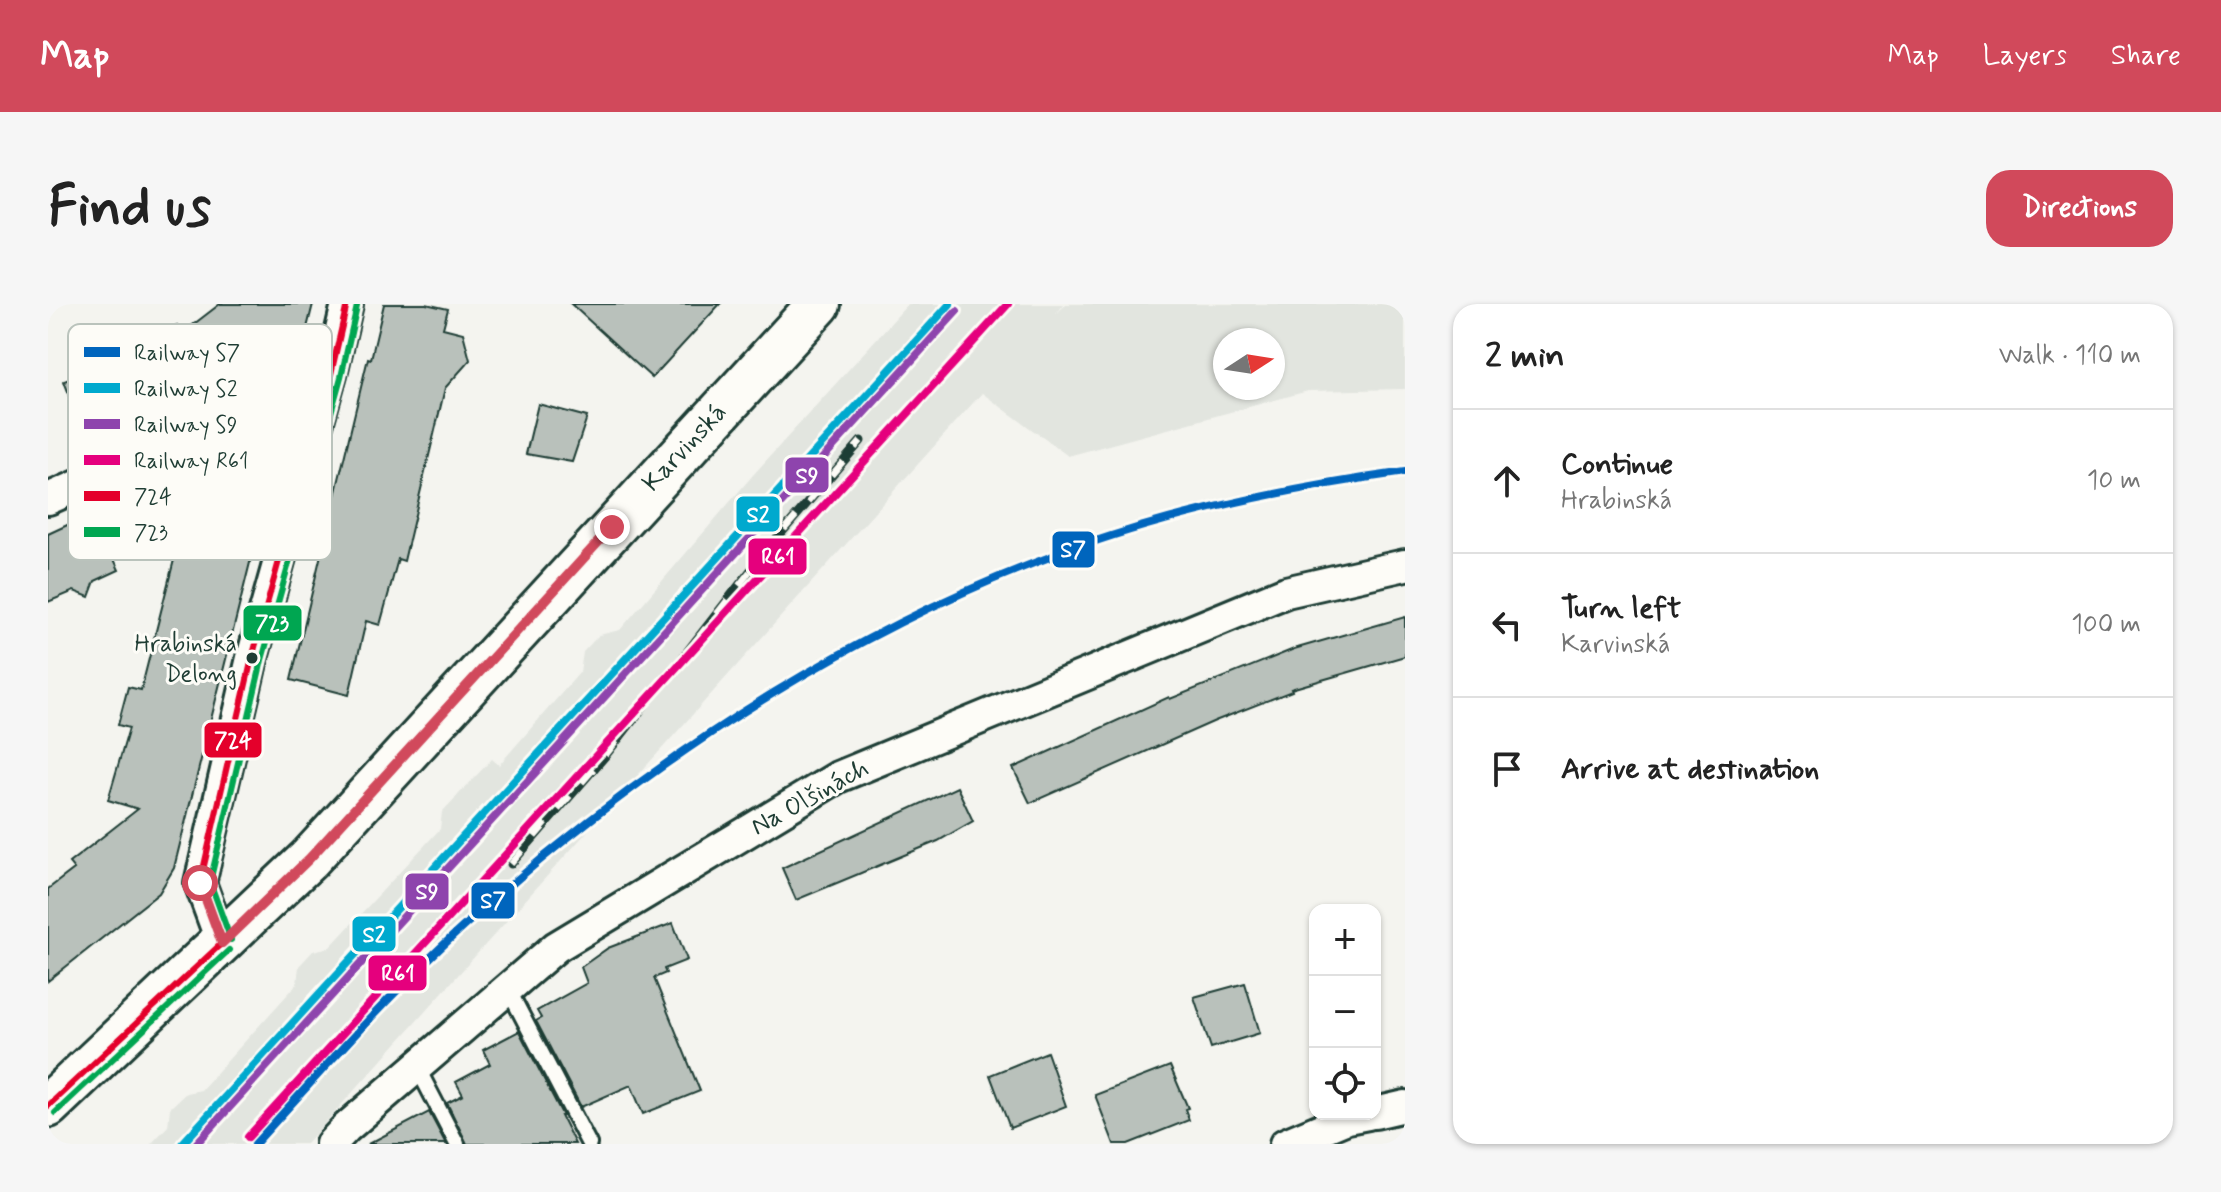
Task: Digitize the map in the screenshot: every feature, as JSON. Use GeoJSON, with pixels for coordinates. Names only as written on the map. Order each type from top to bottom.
{"type":"FeatureCollection","features":[{"type":"Feature","properties":{"kind":"main road","name":"Karvinská"},"geometry":{"type":"LineString","coordinates":[[48,1106],[309,859],[819,304]]}},
{"type":"Feature","properties":{"kind":"street"},"geometry":{"type":"LineString","coordinates":[[332,370],[347,304]]}},
{"type":"Feature","properties":{"kind":"street"},"geometry":{"type":"LineString","coordinates":[[48,499],[68,490]]}},
{"type":"Feature","properties":{"kind":"street"},"geometry":{"type":"LineString","coordinates":[[222,943],[200,883],[252,658],[279,560]]}},
{"type":"Feature","properties":{"kind":"street","name":"Na Olšinách"},"geometry":{"type":"LineString","coordinates":[[331,1144],[556,947],[838,777],[1286,592],[1405,565]]}},
{"type":"Feature","properties":{"kind":"street"},"geometry":{"type":"LineString","coordinates":[[1285,1144],[1405,1106]]}},
{"type":"Feature","properties":{"kind":"lane"},"geometry":{"type":"LineString","coordinates":[[508,989],[589,1144]]}},
{"type":"Feature","properties":{"kind":"lane"},"geometry":{"type":"LineString","coordinates":[[417,1067],[457,1144]]}},
{"type":"Feature","properties":{"kind":"shaded area"},"geometry":{"type":"Polygon","coordinates":[[[908,304],[1064,304],[1056,314],[1066,304],[1405,304],[1405,389],[1308,391],[1285,397],[1285,328],[1213,328],[1213,400],[1275,400],[1068,456],[982,393],[306,1144],[151,1144],[168,1126],[170,1108],[186,1093],[201,1090],[297,984],[299,966],[313,951],[330,947],[440,829],[442,812],[492,759],[499,765],[580,672],[583,652],[599,635],[620,630],[753,475],[908,304]]]}},
{"type":"Feature","properties":{"kind":"building"},"geometry":{"type":"Polygon","coordinates":[[[220,304],[313,304],[308,324],[194,324],[220,304]]]}},
{"type":"Feature","properties":{"kind":"building"},"geometry":{"type":"Polygon","coordinates":[[[384,304],[426,304],[448,309],[443,328],[463,333],[470,360],[445,388],[404,561],[398,559],[380,625],[366,621],[349,695],[291,680],[320,560],[332,560],[332,509],[368,358],[371,359],[384,304]]]}},
{"type":"Feature","properties":{"kind":"building"},"geometry":{"type":"Polygon","coordinates":[[[571,304],[720,304],[652,378],[571,304]]]}},
{"type":"Feature","properties":{"kind":"building"},"geometry":{"type":"Polygon","coordinates":[[[538,404],[587,417],[572,462],[526,454],[538,404]]]}},
{"type":"Feature","properties":{"kind":"building"},"geometry":{"type":"Polygon","coordinates":[[[68,525],[68,560],[114,560],[119,570],[95,581],[89,597],[74,591],[48,602],[48,534],[68,525]]]}},
{"type":"Feature","properties":{"kind":"building"},"geometry":{"type":"Polygon","coordinates":[[[174,560],[251,560],[174,868],[159,893],[48,981],[48,889],[74,869],[69,863],[138,809],[108,800],[129,728],[118,725],[128,687],[141,690],[174,560]]]}},
{"type":"Feature","properties":{"kind":"building"},"geometry":{"type":"Polygon","coordinates":[[[1405,617],[1405,656],[1291,689],[1030,803],[1013,768],[1169,697],[1294,649],[1405,617]]]}},
{"type":"Feature","properties":{"kind":"building"},"geometry":{"type":"Polygon","coordinates":[[[957,787],[973,821],[938,841],[796,900],[782,868],[957,787]]]}},
{"type":"Feature","properties":{"kind":"building"},"geometry":{"type":"Polygon","coordinates":[[[673,923],[687,960],[664,969],[666,973],[654,978],[700,1091],[643,1114],[631,1085],[581,1107],[536,1021],[541,1018],[537,1011],[587,983],[581,967],[608,948],[673,923]]]}},
{"type":"Feature","properties":{"kind":"building"},"geometry":{"type":"Polygon","coordinates":[[[1245,983],[1260,1033],[1211,1048],[1194,997],[1245,983]]]}},
{"type":"Feature","properties":{"kind":"building"},"geometry":{"type":"Polygon","coordinates":[[[519,1031],[575,1144],[467,1144],[447,1103],[463,1095],[456,1082],[490,1064],[483,1050],[519,1031]]]}},
{"type":"Feature","properties":{"kind":"building"},"geometry":{"type":"Polygon","coordinates":[[[1047,1052],[1066,1106],[1010,1128],[990,1075],[1047,1052]]]}},
{"type":"Feature","properties":{"kind":"building"},"geometry":{"type":"Polygon","coordinates":[[[1170,1066],[1188,1108],[1185,1109],[1189,1120],[1128,1144],[1114,1144],[1095,1095],[1170,1066]]]}},
{"type":"Feature","properties":{"kind":"building"},"geometry":{"type":"Polygon","coordinates":[[[429,1112],[446,1144],[368,1144],[429,1112]]]}},
{"type":"Feature","properties":{"kind":"railway"},"geometry":{"type":"LineString","coordinates":[[511,864],[606,755],[765,552],[861,441]]}},
{"type":"Feature","properties":{"kind":"rail line","name":"S2"},"geometry":{"type":"LineString","coordinates":[[182,1144],[950,304]]}},
{"type":"Feature","properties":{"kind":"rail line","name":"R61"},"geometry":{"type":"LineString","coordinates":[[248,1137],[1008,304]]}},
{"type":"Feature","properties":{"kind":"rail line","name":"S9"},"geometry":{"type":"LineString","coordinates":[[196,1144],[957,311]]}},
{"type":"Feature","properties":{"kind":"rail line","name":"S7"},"geometry":{"type":"LineString","coordinates":[[255,1144],[389,999],[474,917],[544,857],[693,745],[854,646],[938,604],[1024,567],[1111,536],[1256,498],[1405,472]]}},
{"type":"Feature","properties":{"kind":"transit line","name":"724"},"geometry":{"type":"LineString","coordinates":[[332,370],[347,304]]}},
{"type":"Feature","properties":{"kind":"transit line","name":"723"},"geometry":{"type":"LineString","coordinates":[[332,409],[357,306]]}},
{"type":"Feature","properties":{"kind":"transit line","name":"724"},"geometry":{"type":"LineString","coordinates":[[222,943],[200,883],[252,658],[279,560]]}},
{"type":"Feature","properties":{"kind":"transit line","name":"723"},"geometry":{"type":"LineString","coordinates":[[231,940],[210,882],[262,660],[290,560]]}},
{"type":"Feature","properties":{"kind":"transit line","name":"724"},"geometry":{"type":"LineString","coordinates":[[48,1106],[222,943]]}},
{"type":"Feature","properties":{"kind":"transit line","name":"723"},"geometry":{"type":"LineString","coordinates":[[55,1113],[229,950]]}},
{"type":"Feature","properties":{"kind":"place","name":"Hrabinská Delong"},"geometry":{"type":"Point","coordinates":[252,658]}},
{"type":"Feature","properties":{"kind":"route"},"geometry":{"type":"LineString","coordinates":[[200,883],[222,943],[309,859],[612,527]]}}]}
